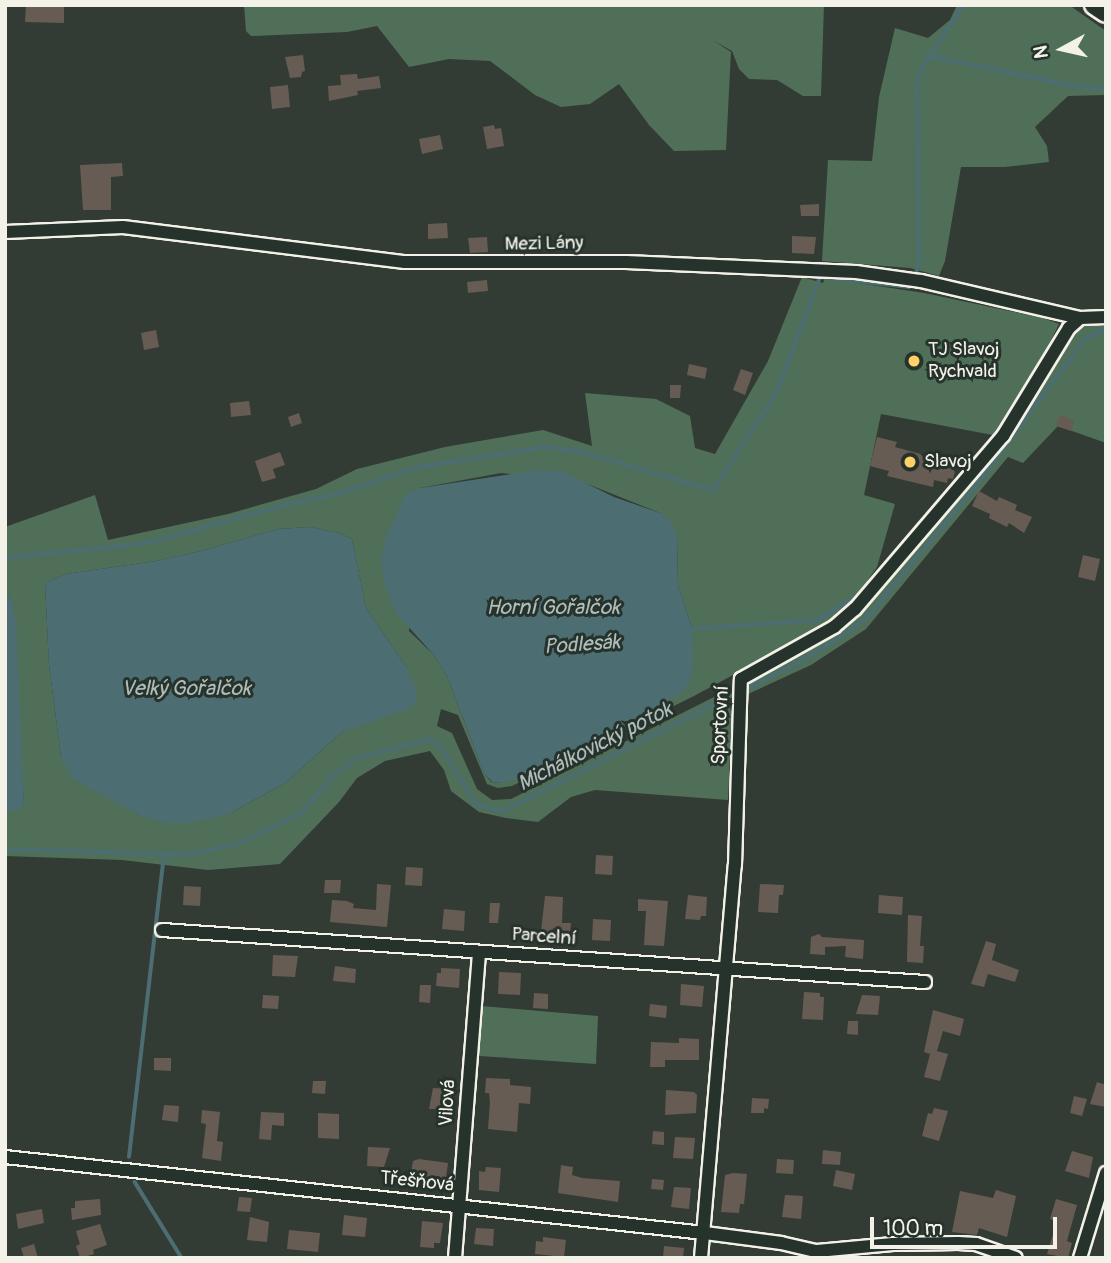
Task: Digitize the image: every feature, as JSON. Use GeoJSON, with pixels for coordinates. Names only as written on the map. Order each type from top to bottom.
{"type":"FeatureCollection","features":[{"type":"Feature","properties":{"kind":"street"},"geometry":{"type":"LineString","coordinates":[[1094,5],[1106,13]]}},
{"type":"Feature","properties":{"kind":"street","name":"Mezi Lány"},"geometry":{"type":"LineString","coordinates":[[5,232],[123,228],[405,262],[626,262],[856,272],[920,281],[1080,318]]}},
{"type":"Feature","properties":{"kind":"street"},"geometry":{"type":"LineString","coordinates":[[1080,318],[1106,317]]}},
{"type":"Feature","properties":{"kind":"street","name":"Sportovní"},"geometry":{"type":"LineString","coordinates":[[701,1258],[735,865],[741,679],[834,627],[855,609],[1003,436],[1069,328],[1080,318]]}},
{"type":"Feature","properties":{"kind":"street","name":"Parcelní"},"geometry":{"type":"LineString","coordinates":[[162,930],[925,982]]}},
{"type":"Feature","properties":{"kind":"street","name":"Vilová"},"geometry":{"type":"LineString","coordinates":[[456,1258],[479,952]]}},
{"type":"Feature","properties":{"kind":"street","name":"Třešňová"},"geometry":{"type":"LineString","coordinates":[[5,1157],[705,1233],[781,1243],[818,1254],[925,1242],[976,1244],[1016,1258]]}},
{"type":"Feature","properties":{"kind":"street"},"geometry":{"type":"LineString","coordinates":[[1080,1258],[1106,1173]]}},
{"type":"Feature","properties":{"kind":"green space"},"geometry":{"type":"Polygon","coordinates":[[[244,5],[824,5],[821,96],[803,96],[777,80],[749,79],[739,69],[732,51],[714,41],[731,52],[726,150],[674,151],[649,125],[619,84],[590,104],[561,107],[535,95],[490,61],[449,59],[409,67],[377,26],[347,32],[251,36],[246,31],[244,5]]]}},
{"type":"Feature","properties":{"kind":"green space"},"geometry":{"type":"Polygon","coordinates":[[[957,5],[1069,5],[1106,31],[1106,95],[1068,96],[1035,127],[1047,146],[1049,162],[1005,167],[961,167],[945,261],[939,276],[910,268],[822,261],[828,160],[872,161],[879,97],[895,28],[928,38],[950,20],[957,5]]]}},
{"type":"Feature","properties":{"kind":"green space"},"geometry":{"type":"Polygon","coordinates":[[[802,277],[823,283],[825,278],[924,293],[1043,318],[1059,324],[1027,389],[998,436],[881,414],[864,495],[895,504],[877,567],[849,608],[822,627],[694,696],[512,786],[498,788],[487,784],[458,715],[441,709],[437,726],[452,733],[477,789],[492,800],[511,799],[726,691],[732,716],[728,800],[595,790],[571,797],[538,822],[506,818],[479,812],[451,791],[444,770],[430,751],[385,761],[357,778],[339,802],[280,864],[208,870],[122,860],[5,856],[5,811],[17,811],[24,804],[11,599],[5,596],[5,527],[95,495],[108,540],[228,514],[316,489],[357,469],[445,447],[543,430],[592,446],[585,393],[656,399],[690,416],[695,448],[715,454],[768,361],[802,277]],[[501,473],[420,488],[409,631],[433,654],[447,676],[484,773],[491,782],[501,783],[692,628],[678,585],[677,538],[660,513],[585,483],[501,473]],[[310,527],[278,529],[201,551],[156,561],[66,574],[45,583],[49,665],[61,757],[106,795],[139,815],[231,813],[285,783],[342,732],[365,722],[407,668],[366,608],[352,539],[339,533],[310,527]]]}},
{"type":"Feature","properties":{"kind":"green space"},"geometry":{"type":"Polygon","coordinates":[[[1106,321],[1106,443],[1058,426],[1023,463],[1008,457],[866,629],[811,665],[748,694],[751,679],[827,639],[859,616],[978,474],[1078,331],[1086,323],[1106,321]]]}},
{"type":"Feature","properties":{"kind":"green space"},"geometry":{"type":"Polygon","coordinates":[[[482,1006],[598,1016],[596,1064],[479,1056],[482,1006]]]}},
{"type":"Feature","properties":{"kind":"water","name":"Horní Gořalčok"},"geometry":{"type":"Polygon","coordinates":[[[538,470],[563,472],[614,497],[660,513],[672,523],[677,538],[678,585],[692,628],[693,662],[689,683],[678,695],[520,777],[501,783],[492,782],[484,773],[447,676],[433,654],[396,613],[385,587],[381,563],[385,540],[405,495],[420,488],[538,470]]]}},
{"type":"Feature","properties":{"kind":"water","name":"Velký Gořalčok"},"geometry":{"type":"Polygon","coordinates":[[[310,527],[339,533],[352,539],[366,608],[407,668],[416,689],[416,701],[410,708],[342,732],[285,783],[231,813],[205,820],[180,824],[158,821],[139,815],[73,779],[61,757],[49,665],[45,583],[66,574],[156,561],[201,551],[278,529],[310,527]]]}},
{"type":"Feature","properties":{"kind":"water"},"geometry":{"type":"Polygon","coordinates":[[[5,596],[11,599],[16,620],[24,804],[18,811],[5,811],[5,596]]]}},
{"type":"Feature","properties":{"kind":"building"},"geometry":{"type":"Polygon","coordinates":[[[26,5],[64,5],[64,23],[25,22],[26,5]]]}},
{"type":"Feature","properties":{"kind":"building"},"geometry":{"type":"Polygon","coordinates":[[[303,55],[305,71],[301,77],[290,78],[285,57],[303,55]]]}},
{"type":"Feature","properties":{"kind":"building"},"geometry":{"type":"Polygon","coordinates":[[[357,74],[358,79],[379,76],[381,88],[357,91],[358,95],[329,101],[328,86],[341,85],[340,75],[357,74]]]}},
{"type":"Feature","properties":{"kind":"building"},"geometry":{"type":"Polygon","coordinates":[[[288,85],[290,107],[272,109],[270,87],[288,85]]]}},
{"type":"Feature","properties":{"kind":"building"},"geometry":{"type":"Polygon","coordinates":[[[494,125],[495,129],[501,128],[504,146],[487,149],[483,127],[494,125]]]}},
{"type":"Feature","properties":{"kind":"building"},"geometry":{"type":"Polygon","coordinates":[[[440,135],[443,149],[422,154],[419,139],[440,135]]]}},
{"type":"Feature","properties":{"kind":"building"},"geometry":{"type":"Polygon","coordinates":[[[122,163],[123,176],[111,177],[111,210],[83,210],[80,165],[122,163]]]}},
{"type":"Feature","properties":{"kind":"building"},"geometry":{"type":"Polygon","coordinates":[[[819,204],[819,216],[801,216],[800,205],[819,204]]]}},
{"type":"Feature","properties":{"kind":"building"},"geometry":{"type":"Polygon","coordinates":[[[447,223],[448,238],[428,239],[428,224],[447,223]]]}},
{"type":"Feature","properties":{"kind":"building"},"geometry":{"type":"Polygon","coordinates":[[[792,236],[816,237],[814,254],[792,253],[792,236]]]}},
{"type":"Feature","properties":{"kind":"building"},"geometry":{"type":"Polygon","coordinates":[[[487,237],[488,252],[470,253],[468,238],[487,237]]]}},
{"type":"Feature","properties":{"kind":"building"},"geometry":{"type":"Polygon","coordinates":[[[487,280],[488,291],[468,293],[467,282],[487,280]]]}},
{"type":"Feature","properties":{"kind":"building"},"geometry":{"type":"Polygon","coordinates":[[[156,330],[159,347],[144,350],[141,333],[156,330]]]}},
{"type":"Feature","properties":{"kind":"building"},"geometry":{"type":"Polygon","coordinates":[[[689,364],[707,368],[705,379],[687,375],[689,364]]]}},
{"type":"Feature","properties":{"kind":"building"},"geometry":{"type":"Polygon","coordinates":[[[741,369],[753,373],[745,395],[733,390],[741,369]]]}},
{"type":"Feature","properties":{"kind":"building"},"geometry":{"type":"Polygon","coordinates":[[[670,385],[681,385],[680,398],[670,398],[670,385]]]}},
{"type":"Feature","properties":{"kind":"building"},"geometry":{"type":"Polygon","coordinates":[[[249,401],[251,415],[231,417],[230,403],[249,401]]]}},
{"type":"Feature","properties":{"kind":"building"},"geometry":{"type":"Polygon","coordinates":[[[299,413],[302,423],[291,427],[288,417],[299,413]]]}},
{"type":"Feature","properties":{"kind":"building"},"geometry":{"type":"Polygon","coordinates":[[[1060,415],[1074,420],[1071,431],[1056,426],[1060,415]]]}},
{"type":"Feature","properties":{"kind":"building","name":"Slavoj"},"geometry":{"type":"Polygon","coordinates":[[[877,437],[897,442],[895,447],[957,464],[953,479],[948,478],[947,483],[934,480],[933,487],[887,476],[889,471],[870,466],[877,437]]]}},
{"type":"Feature","properties":{"kind":"building"},"geometry":{"type":"Polygon","coordinates":[[[280,452],[285,465],[273,469],[276,478],[262,482],[255,461],[280,452]]]}},
{"type":"Feature","properties":{"kind":"building"},"geometry":{"type":"Polygon","coordinates":[[[979,491],[997,501],[999,497],[1017,505],[1015,510],[1032,517],[1024,533],[1009,523],[1007,527],[989,518],[990,514],[972,506],[979,491]]]}},
{"type":"Feature","properties":{"kind":"building"},"geometry":{"type":"Polygon","coordinates":[[[1083,555],[1100,559],[1095,581],[1078,577],[1083,555]]]}},
{"type":"Feature","properties":{"kind":"building"},"geometry":{"type":"Polygon","coordinates":[[[596,855],[613,856],[612,875],[595,874],[596,855]]]}},
{"type":"Feature","properties":{"kind":"building"},"geometry":{"type":"Polygon","coordinates":[[[406,867],[423,868],[422,886],[405,885],[406,867]]]}},
{"type":"Feature","properties":{"kind":"building"},"geometry":{"type":"Polygon","coordinates":[[[325,880],[341,880],[340,893],[324,893],[325,880]]]}},
{"type":"Feature","properties":{"kind":"building"},"geometry":{"type":"Polygon","coordinates":[[[377,884],[391,885],[387,927],[330,922],[332,900],[347,901],[354,904],[353,908],[376,910],[377,884]]]}},
{"type":"Feature","properties":{"kind":"building"},"geometry":{"type":"Polygon","coordinates":[[[760,884],[784,885],[783,895],[779,895],[778,913],[758,912],[760,884]]]}},
{"type":"Feature","properties":{"kind":"building"},"geometry":{"type":"Polygon","coordinates":[[[184,886],[201,887],[200,906],[183,905],[184,886]]]}},
{"type":"Feature","properties":{"kind":"building"},"geometry":{"type":"Polygon","coordinates":[[[688,895],[707,897],[706,916],[701,916],[700,920],[685,919],[688,895]]]}},
{"type":"Feature","properties":{"kind":"building"},"geometry":{"type":"Polygon","coordinates":[[[879,895],[903,897],[902,915],[878,913],[879,895]]]}},
{"type":"Feature","properties":{"kind":"building"},"geometry":{"type":"Polygon","coordinates":[[[545,896],[563,897],[562,923],[571,923],[569,941],[540,940],[545,896]]]}},
{"type":"Feature","properties":{"kind":"building"},"geometry":{"type":"Polygon","coordinates":[[[638,899],[668,901],[664,946],[644,945],[646,911],[638,911],[638,899]]]}},
{"type":"Feature","properties":{"kind":"building"},"geometry":{"type":"Polygon","coordinates":[[[490,903],[500,903],[498,923],[489,923],[490,903]]]}},
{"type":"Feature","properties":{"kind":"building"},"geometry":{"type":"Polygon","coordinates":[[[444,909],[465,911],[464,931],[442,929],[444,909]]]}},
{"type":"Feature","properties":{"kind":"building"},"geometry":{"type":"Polygon","coordinates":[[[908,915],[922,916],[920,946],[924,946],[923,963],[907,962],[908,915]]]}},
{"type":"Feature","properties":{"kind":"building"},"geometry":{"type":"Polygon","coordinates":[[[593,919],[611,920],[610,941],[592,940],[593,919]]]}},
{"type":"Feature","properties":{"kind":"building"},"geometry":{"type":"Polygon","coordinates":[[[819,934],[822,937],[864,940],[863,959],[845,957],[846,946],[825,947],[825,955],[810,954],[811,937],[819,934]]]}},
{"type":"Feature","properties":{"kind":"building"},"geometry":{"type":"Polygon","coordinates":[[[986,941],[996,944],[992,960],[1019,970],[1015,982],[988,974],[984,987],[971,984],[986,941]]]}},
{"type":"Feature","properties":{"kind":"building"},"geometry":{"type":"Polygon","coordinates":[[[273,955],[298,956],[295,977],[272,976],[273,955]]]}},
{"type":"Feature","properties":{"kind":"building"},"geometry":{"type":"Polygon","coordinates":[[[335,966],[356,969],[355,983],[333,981],[335,966]]]}},
{"type":"Feature","properties":{"kind":"building"},"geometry":{"type":"Polygon","coordinates":[[[441,968],[460,969],[459,988],[436,986],[437,973],[441,973],[441,968]]]}},
{"type":"Feature","properties":{"kind":"building"},"geometry":{"type":"Polygon","coordinates":[[[499,972],[521,973],[520,995],[498,994],[499,972]]]}},
{"type":"Feature","properties":{"kind":"building"},"geometry":{"type":"Polygon","coordinates":[[[681,984],[704,986],[702,1007],[680,1005],[681,984]]]}},
{"type":"Feature","properties":{"kind":"building"},"geometry":{"type":"Polygon","coordinates":[[[420,985],[431,985],[430,1003],[419,1002],[420,985]]]}},
{"type":"Feature","properties":{"kind":"building"},"geometry":{"type":"Polygon","coordinates":[[[804,992],[820,993],[820,997],[824,997],[823,1020],[802,1019],[804,992]]]}},
{"type":"Feature","properties":{"kind":"building"},"geometry":{"type":"Polygon","coordinates":[[[534,993],[548,994],[548,1009],[533,1008],[534,993]]]}},
{"type":"Feature","properties":{"kind":"building"},"geometry":{"type":"Polygon","coordinates":[[[263,995],[279,996],[278,1009],[262,1008],[263,995]]]}},
{"type":"Feature","properties":{"kind":"building"},"geometry":{"type":"Polygon","coordinates":[[[862,995],[880,996],[878,1015],[856,1014],[862,995]]]}},
{"type":"Feature","properties":{"kind":"building"},"geometry":{"type":"Polygon","coordinates":[[[650,1004],[667,1006],[666,1018],[649,1016],[650,1004]]]}},
{"type":"Feature","properties":{"kind":"building"},"geometry":{"type":"Polygon","coordinates":[[[933,1010],[964,1019],[960,1036],[943,1031],[937,1051],[948,1054],[940,1081],[924,1077],[930,1054],[924,1052],[933,1010]]]}},
{"type":"Feature","properties":{"kind":"building"},"geometry":{"type":"Polygon","coordinates":[[[848,1021],[858,1021],[858,1035],[847,1034],[848,1021]]]}},
{"type":"Feature","properties":{"kind":"building"},"geometry":{"type":"Polygon","coordinates":[[[679,1038],[699,1039],[699,1060],[665,1060],[665,1067],[650,1067],[651,1042],[679,1043],[679,1038]]]}},
{"type":"Feature","properties":{"kind":"building"},"geometry":{"type":"Polygon","coordinates":[[[154,1058],[171,1058],[171,1071],[154,1070],[154,1058]]]}},
{"type":"Feature","properties":{"kind":"building"},"geometry":{"type":"Polygon","coordinates":[[[486,1078],[510,1079],[510,1085],[531,1087],[530,1104],[519,1103],[517,1132],[488,1129],[490,1102],[489,1093],[485,1093],[486,1078]]]}},
{"type":"Feature","properties":{"kind":"building"},"geometry":{"type":"Polygon","coordinates":[[[313,1081],[326,1081],[325,1094],[312,1093],[313,1081]]]}},
{"type":"Feature","properties":{"kind":"building"},"geometry":{"type":"Polygon","coordinates":[[[1097,1082],[1106,1085],[1106,1107],[1090,1104],[1097,1082]]]}},
{"type":"Feature","properties":{"kind":"building"},"geometry":{"type":"Polygon","coordinates":[[[433,1088],[452,1089],[448,1109],[429,1109],[433,1088]]]}},
{"type":"Feature","properties":{"kind":"building"},"geometry":{"type":"Polygon","coordinates":[[[666,1090],[694,1092],[697,1095],[696,1113],[665,1115],[666,1090]]]}},
{"type":"Feature","properties":{"kind":"building"},"geometry":{"type":"Polygon","coordinates":[[[1074,1096],[1087,1099],[1082,1116],[1070,1113],[1074,1096]]]}},
{"type":"Feature","properties":{"kind":"building"},"geometry":{"type":"Polygon","coordinates":[[[752,1098],[769,1099],[768,1109],[764,1108],[764,1113],[751,1113],[752,1098]]]}},
{"type":"Feature","properties":{"kind":"building"},"geometry":{"type":"Polygon","coordinates":[[[164,1105],[179,1106],[178,1122],[162,1120],[164,1105]]]}},
{"type":"Feature","properties":{"kind":"building"},"geometry":{"type":"Polygon","coordinates":[[[934,1108],[948,1111],[939,1141],[922,1136],[928,1113],[932,1114],[934,1108]]]}},
{"type":"Feature","properties":{"kind":"building"},"geometry":{"type":"Polygon","coordinates":[[[202,1110],[220,1112],[217,1141],[223,1142],[221,1161],[202,1158],[206,1124],[201,1123],[202,1110]]]}},
{"type":"Feature","properties":{"kind":"building"},"geometry":{"type":"Polygon","coordinates":[[[261,1112],[284,1113],[284,1126],[272,1125],[271,1140],[259,1139],[261,1112]]]}},
{"type":"Feature","properties":{"kind":"building"},"geometry":{"type":"Polygon","coordinates":[[[318,1113],[339,1114],[339,1139],[318,1138],[318,1113]]]}},
{"type":"Feature","properties":{"kind":"building"},"geometry":{"type":"Polygon","coordinates":[[[653,1131],[664,1132],[664,1145],[652,1144],[653,1131]]]}},
{"type":"Feature","properties":{"kind":"building"},"geometry":{"type":"Polygon","coordinates":[[[675,1137],[695,1138],[693,1159],[673,1158],[675,1137]]]}},
{"type":"Feature","properties":{"kind":"building"},"geometry":{"type":"Polygon","coordinates":[[[368,1147],[390,1148],[384,1167],[367,1166],[368,1147]]]}},
{"type":"Feature","properties":{"kind":"building"},"geometry":{"type":"Polygon","coordinates":[[[823,1150],[841,1152],[840,1165],[822,1164],[823,1150]]]}},
{"type":"Feature","properties":{"kind":"building"},"geometry":{"type":"Polygon","coordinates":[[[1072,1151],[1093,1157],[1089,1178],[1065,1171],[1072,1151]]]}},
{"type":"Feature","properties":{"kind":"building"},"geometry":{"type":"Polygon","coordinates":[[[419,1159],[448,1163],[445,1186],[410,1179],[413,1161],[419,1159]]]}},
{"type":"Feature","properties":{"kind":"building"},"geometry":{"type":"Polygon","coordinates":[[[777,1159],[794,1160],[793,1174],[776,1173],[777,1159]]]}},
{"type":"Feature","properties":{"kind":"building"},"geometry":{"type":"Polygon","coordinates":[[[561,1165],[573,1167],[572,1175],[582,1178],[620,1181],[618,1202],[558,1193],[561,1165]]]}},
{"type":"Feature","properties":{"kind":"building"},"geometry":{"type":"Polygon","coordinates":[[[486,1167],[501,1168],[499,1192],[479,1190],[479,1171],[485,1172],[486,1167]]]}},
{"type":"Feature","properties":{"kind":"building"},"geometry":{"type":"Polygon","coordinates":[[[836,1170],[855,1174],[852,1190],[833,1186],[836,1170]]]}},
{"type":"Feature","properties":{"kind":"building"},"geometry":{"type":"Polygon","coordinates":[[[747,1174],[744,1204],[740,1204],[739,1213],[721,1212],[725,1175],[747,1174]]]}},
{"type":"Feature","properties":{"kind":"building"},"geometry":{"type":"Polygon","coordinates":[[[652,1179],[664,1180],[663,1190],[651,1189],[652,1179]]]}},
{"type":"Feature","properties":{"kind":"building"},"geometry":{"type":"Polygon","coordinates":[[[674,1187],[691,1188],[689,1209],[671,1207],[674,1187]]]}},
{"type":"Feature","properties":{"kind":"building"},"geometry":{"type":"Polygon","coordinates":[[[996,1190],[1016,1196],[1007,1237],[979,1228],[977,1235],[952,1232],[960,1191],[993,1198],[996,1190]]]}},
{"type":"Feature","properties":{"kind":"building"},"geometry":{"type":"Polygon","coordinates":[[[785,1195],[803,1196],[801,1219],[782,1217],[785,1195]]]}},
{"type":"Feature","properties":{"kind":"building"},"geometry":{"type":"Polygon","coordinates":[[[239,1197],[252,1198],[250,1212],[237,1211],[239,1197]]]}},
{"type":"Feature","properties":{"kind":"building"},"geometry":{"type":"Polygon","coordinates":[[[100,1199],[101,1215],[72,1220],[71,1208],[75,1208],[75,1201],[100,1199]]]}},
{"type":"Feature","properties":{"kind":"building"},"geometry":{"type":"Polygon","coordinates":[[[1056,1199],[1077,1205],[1067,1241],[1072,1243],[1068,1258],[1047,1254],[1057,1221],[1050,1219],[1056,1199]]]}},
{"type":"Feature","properties":{"kind":"building"},"geometry":{"type":"Polygon","coordinates":[[[42,1209],[44,1223],[18,1229],[16,1214],[42,1209]]]}},
{"type":"Feature","properties":{"kind":"building"},"geometry":{"type":"Polygon","coordinates":[[[344,1215],[367,1218],[365,1237],[342,1235],[344,1215]]]}},
{"type":"Feature","properties":{"kind":"building"},"geometry":{"type":"Polygon","coordinates":[[[250,1217],[269,1222],[267,1242],[247,1240],[250,1217]]]}},
{"type":"Feature","properties":{"kind":"building"},"geometry":{"type":"Polygon","coordinates":[[[422,1221],[443,1223],[440,1243],[434,1243],[434,1248],[420,1247],[422,1221]]]}},
{"type":"Feature","properties":{"kind":"building"},"geometry":{"type":"Polygon","coordinates":[[[100,1224],[107,1245],[93,1250],[94,1254],[80,1258],[76,1246],[80,1244],[76,1231],[100,1224]]]}},
{"type":"Feature","properties":{"kind":"building"},"geometry":{"type":"Polygon","coordinates":[[[476,1228],[494,1229],[493,1246],[474,1244],[476,1228]]]}},
{"type":"Feature","properties":{"kind":"building"},"geometry":{"type":"Polygon","coordinates":[[[289,1230],[320,1233],[318,1252],[287,1249],[289,1230]]]}},
{"type":"Feature","properties":{"kind":"building"},"geometry":{"type":"Polygon","coordinates":[[[543,1237],[566,1240],[564,1257],[535,1254],[536,1241],[543,1242],[543,1237]]]}},
{"type":"Feature","properties":{"kind":"building"},"geometry":{"type":"Polygon","coordinates":[[[34,1244],[38,1258],[24,1258],[21,1248],[34,1244]]]}},
{"type":"Feature","properties":{"kind":"building"},"geometry":{"type":"Polygon","coordinates":[[[664,1246],[684,1248],[683,1258],[663,1258],[664,1246]]]}},
{"type":"Feature","properties":{"kind":"waterway"},"geometry":{"type":"LineString","coordinates":[[914,276],[919,266],[917,82],[924,64],[964,5]]}},
{"type":"Feature","properties":{"kind":"waterway"},"geometry":{"type":"LineString","coordinates":[[929,56],[1080,87],[1106,88]]}},
{"type":"Feature","properties":{"kind":"waterway"},"geometry":{"type":"LineString","coordinates":[[5,558],[147,543],[285,505],[338,494],[420,467],[545,447],[583,452],[713,490],[776,394],[820,277],[909,287],[911,283]]}},
{"type":"Feature","properties":{"kind":"waterway","name":"Michálkovický potok"},"geometry":{"type":"LineString","coordinates":[[744,690],[796,664],[853,629],[871,613],[972,491],[1086,338],[1106,329]]}},
{"type":"Feature","properties":{"kind":"waterway","name":"Podlesák"},"geometry":{"type":"LineString","coordinates":[[690,629],[818,620],[850,600],[854,603]]}},
{"type":"Feature","properties":{"kind":"waterway","name":"Michálkovický potok"},"geometry":{"type":"LineString","coordinates":[[5,849],[169,854],[194,853],[237,844],[302,813],[334,775],[357,758],[431,739],[439,744],[477,805],[503,811],[737,693]]}},
{"type":"Feature","properties":{"kind":"waterway"},"geometry":{"type":"LineString","coordinates":[[129,1157],[163,862],[168,855]]}},
{"type":"Feature","properties":{"kind":"waterway"},"geometry":{"type":"LineString","coordinates":[[135,1182],[182,1258]]}},
{"type":"Feature","properties":{"kind":"place","name":"TJ Slavoj Rychvald"},"geometry":{"type":"Point","coordinates":[914,361]}},
{"type":"Feature","properties":{"kind":"place","name":"Slavoj"},"geometry":{"type":"Point","coordinates":[910,462]}}]}
